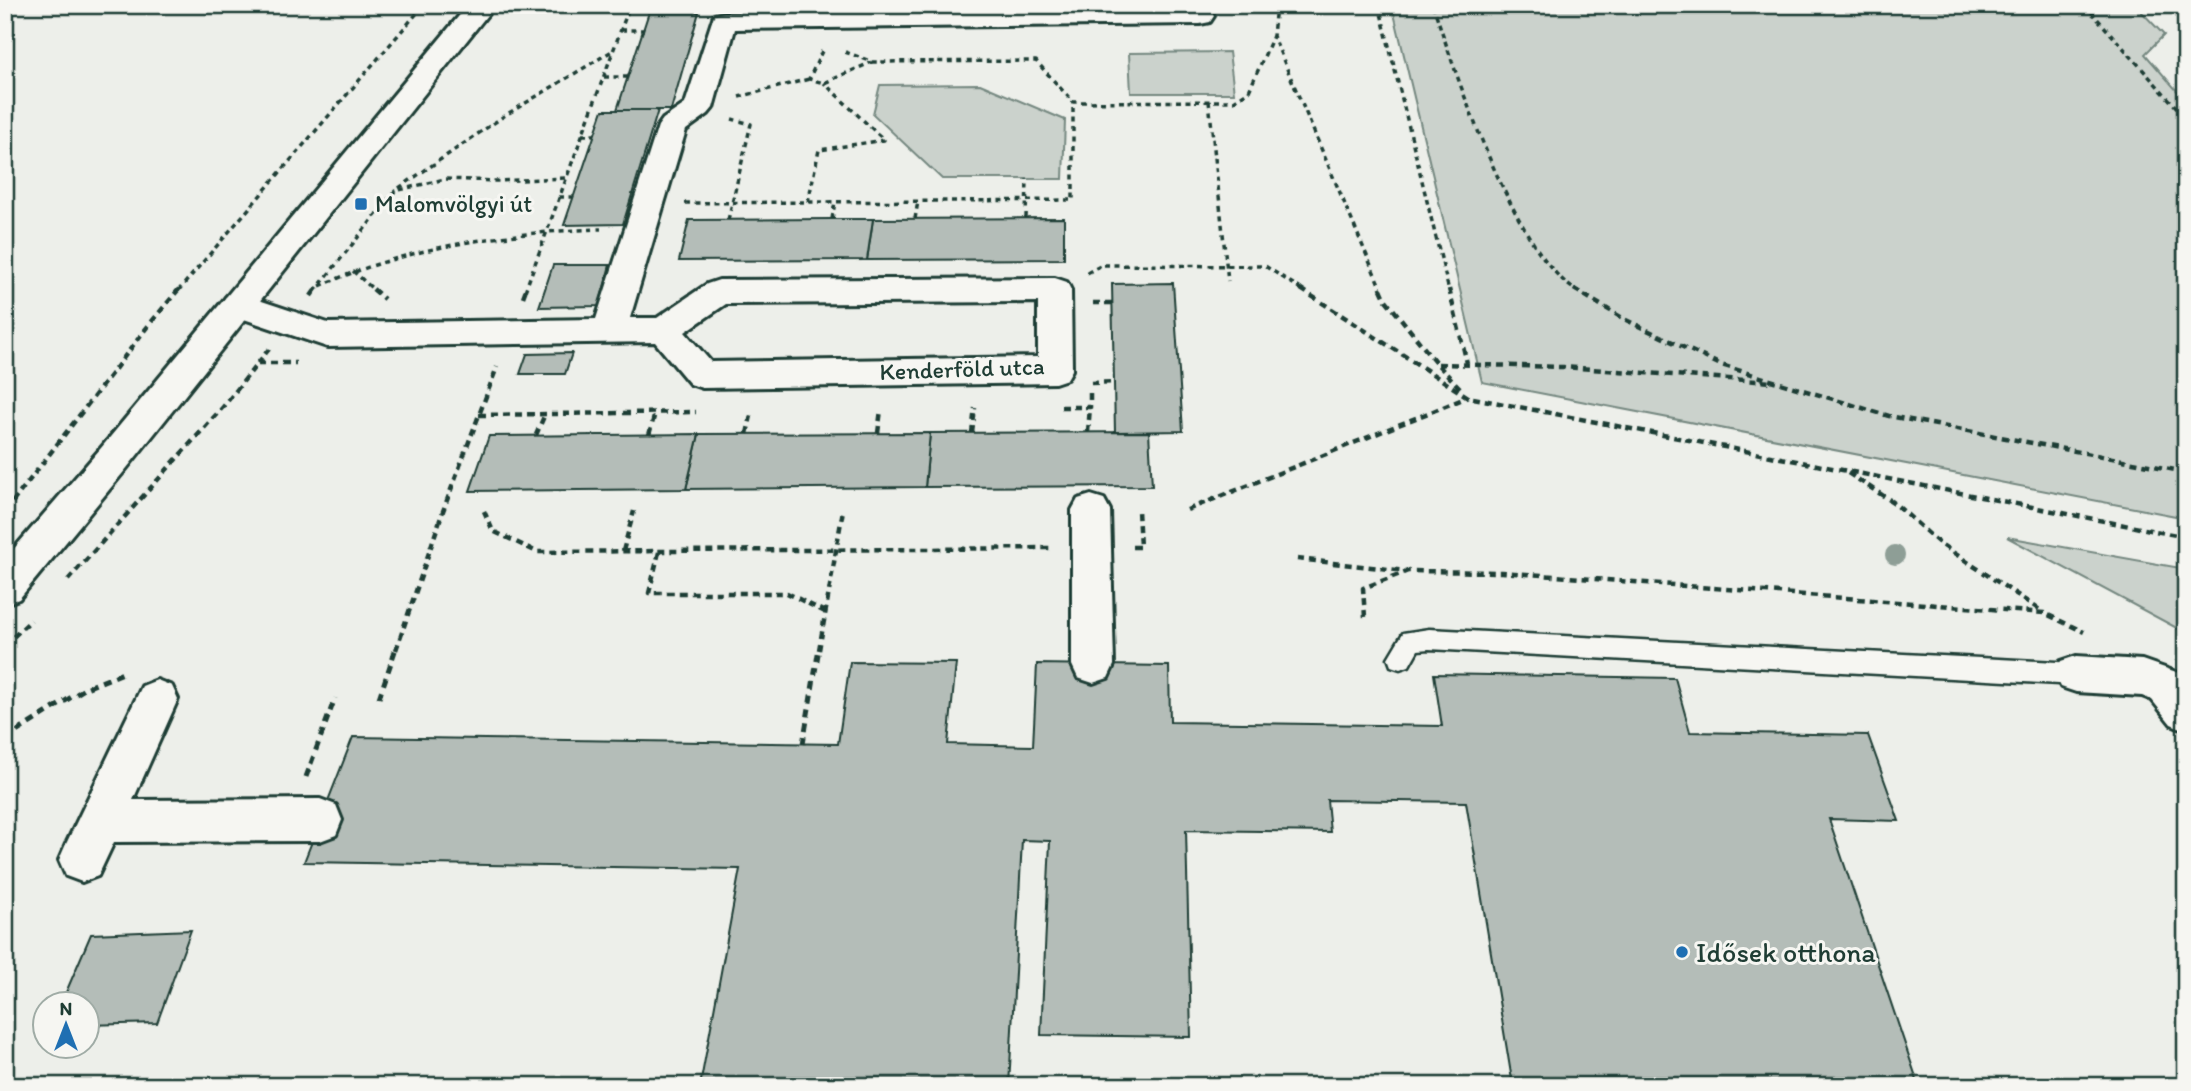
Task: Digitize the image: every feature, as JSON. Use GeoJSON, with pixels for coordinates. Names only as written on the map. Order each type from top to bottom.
{"type":"FeatureCollection","features":[{"type":"Feature","properties":{"kind":"street"},"geometry":{"type":"LineString","coordinates":[[5,587],[482,5]]}},
{"type":"Feature","properties":{"kind":"street"},"geometry":{"type":"LineString","coordinates":[[609,331],[614,285],[640,229],[673,126],[698,108],[726,13],[1200,16]]}},
{"type":"Feature","properties":{"kind":"street"},"geometry":{"type":"LineString","coordinates":[[238,304],[327,335],[609,331],[664,330],[719,292],[1055,290]]}},
{"type":"Feature","properties":{"kind":"street","name":"Kenderföld utca"},"geometry":{"type":"LineString","coordinates":[[664,330],[702,375],[1055,370],[1055,290]]}},
{"type":"Feature","properties":{"kind":"street"},"geometry":{"type":"LineString","coordinates":[[1091,529],[1093,665]]}},
{"type":"Feature","properties":{"kind":"street"},"geometry":{"type":"LineString","coordinates":[[2076,674],[2142,678],[2167,687],[2186,711]]}},
{"type":"Feature","properties":{"kind":"street"},"geometry":{"type":"LineString","coordinates":[[82,860],[101,821],[146,686]]}},
{"type":"Feature","properties":{"kind":"street"},"geometry":{"type":"LineString","coordinates":[[101,821],[305,820]]}},
{"type":"Feature","properties":{"kind":"lane"},"geometry":{"type":"LineString","coordinates":[[1399,658],[1411,640],[1429,639],[2076,674]]}},
{"type":"Feature","properties":{"kind":"path"},"geometry":{"type":"LineString","coordinates":[[5,512],[148,326],[424,5]]}},
{"type":"Feature","properties":{"kind":"path"},"geometry":{"type":"LineString","coordinates":[[1073,102],[1234,101],[1249,91],[1273,36],[1276,5]]}},
{"type":"Feature","properties":{"kind":"path"},"geometry":{"type":"LineString","coordinates":[[1380,5],[1467,363]]}},
{"type":"Feature","properties":{"kind":"path"},"geometry":{"type":"LineString","coordinates":[[1433,5],[1470,115],[1528,235],[1565,284],[1624,319],[1721,365],[1889,416],[2186,472]]}},
{"type":"Feature","properties":{"kind":"path"},"geometry":{"type":"LineString","coordinates":[[2085,5],[2186,118]]}},
{"type":"Feature","properties":{"kind":"path"},"geometry":{"type":"LineString","coordinates":[[621,30],[644,30]]}},
{"type":"Feature","properties":{"kind":"path"},"geometry":{"type":"LineString","coordinates":[[1273,36],[1386,300],[1437,364],[1468,397]]}},
{"type":"Feature","properties":{"kind":"path"},"geometry":{"type":"LineString","coordinates":[[809,79],[826,44]]}},
{"type":"Feature","properties":{"kind":"path"},"geometry":{"type":"LineString","coordinates":[[698,203],[1073,200],[1073,102],[1036,61],[873,62],[838,49]]}},
{"type":"Feature","properties":{"kind":"path"},"geometry":{"type":"LineString","coordinates":[[63,586],[223,407],[395,191],[471,136],[548,87],[613,51]]}},
{"type":"Feature","properties":{"kind":"path"},"geometry":{"type":"LineString","coordinates":[[824,83],[873,62]]}},
{"type":"Feature","properties":{"kind":"path"},"geometry":{"type":"LineString","coordinates":[[604,76],[628,76]]}},
{"type":"Feature","properties":{"kind":"path"},"geometry":{"type":"LineString","coordinates":[[698,108],[809,79],[824,83],[884,140],[819,150],[808,202]]}},
{"type":"Feature","properties":{"kind":"path"},"geometry":{"type":"LineString","coordinates":[[1209,101],[1228,281]]}},
{"type":"Feature","properties":{"kind":"path"},"geometry":{"type":"LineString","coordinates":[[698,108],[751,124],[728,220]]}},
{"type":"Feature","properties":{"kind":"path"},"geometry":{"type":"LineString","coordinates":[[582,135],[595,135]]}},
{"type":"Feature","properties":{"kind":"path"},"geometry":{"type":"LineString","coordinates":[[395,191],[444,179],[496,181],[566,178]]}},
{"type":"Feature","properties":{"kind":"path"},"geometry":{"type":"LineString","coordinates":[[1026,218],[1027,179]]}},
{"type":"Feature","properties":{"kind":"path"},"geometry":{"type":"LineString","coordinates":[[559,197],[573,197]]}},
{"type":"Feature","properties":{"kind":"path"},"geometry":{"type":"LineString","coordinates":[[915,219],[918,201]]}},
{"type":"Feature","properties":{"kind":"path"},"geometry":{"type":"LineString","coordinates":[[832,219],[835,202]]}},
{"type":"Feature","properties":{"kind":"path"},"geometry":{"type":"LineString","coordinates":[[318,287],[353,271],[478,239],[547,230],[640,229]]}},
{"type":"Feature","properties":{"kind":"path"},"geometry":{"type":"LineString","coordinates":[[1055,290],[1102,265],[1265,266],[1468,397],[2186,537]]}},
{"type":"Feature","properties":{"kind":"path"},"geometry":{"type":"LineString","coordinates":[[1089,303],[1112,303]]}},
{"type":"Feature","properties":{"kind":"path"},"geometry":{"type":"LineString","coordinates":[[1437,364],[1585,367],[1692,378],[1778,382]]}},
{"type":"Feature","properties":{"kind":"path"},"geometry":{"type":"LineString","coordinates":[[1090,383],[1114,382]]}},
{"type":"Feature","properties":{"kind":"path"},"geometry":{"type":"LineString","coordinates":[[1187,510],[1468,397]]}},
{"type":"Feature","properties":{"kind":"path"},"geometry":{"type":"LineString","coordinates":[[1088,432],[1090,407]]}},
{"type":"Feature","properties":{"kind":"path"},"geometry":{"type":"LineString","coordinates":[[972,433],[975,408]]}},
{"type":"Feature","properties":{"kind":"path"},"geometry":{"type":"LineString","coordinates":[[878,433],[881,410]]}},
{"type":"Feature","properties":{"kind":"path"},"geometry":{"type":"LineString","coordinates":[[747,434],[752,411]]}},
{"type":"Feature","properties":{"kind":"path"},"geometry":{"type":"LineString","coordinates":[[649,435],[655,413]]}},
{"type":"Feature","properties":{"kind":"path"},"geometry":{"type":"LineString","coordinates":[[537,435],[545,414]]}},
{"type":"Feature","properties":{"kind":"path"},"geometry":{"type":"LineString","coordinates":[[1844,470],[1893,502],[1939,543],[2044,613],[2090,635]]}},
{"type":"Feature","properties":{"kind":"path"},"geometry":{"type":"LineString","coordinates":[[803,744],[843,510]]}},
{"type":"Feature","properties":{"kind":"path"},"geometry":{"type":"LineString","coordinates":[[484,511],[493,531],[537,552],[836,550],[1091,529],[1140,547],[1138,510]]}},
{"type":"Feature","properties":{"kind":"path"},"geometry":{"type":"LineString","coordinates":[[623,551],[634,511]]}},
{"type":"Feature","properties":{"kind":"path"},"geometry":{"type":"LineString","coordinates":[[659,551],[649,593],[787,593],[825,612]]}},
{"type":"Feature","properties":{"kind":"path"},"geometry":{"type":"LineString","coordinates":[[1297,559],[1408,571],[1502,572],[2044,613]]}},
{"type":"Feature","properties":{"kind":"path"},"geometry":{"type":"LineString","coordinates":[[1365,617],[1363,588],[1408,571]]}},
{"type":"Feature","properties":{"kind":"path"},"geometry":{"type":"LineString","coordinates":[[5,645],[37,614]]}},
{"type":"Feature","properties":{"kind":"path"},"geometry":{"type":"LineString","coordinates":[[379,698],[394,655]]}},
{"type":"Feature","properties":{"kind":"path"},"geometry":{"type":"LineString","coordinates":[[5,739],[86,688],[121,674],[146,686]]}},
{"type":"Feature","properties":{"kind":"path"},"geometry":{"type":"LineString","coordinates":[[305,820],[335,698]]}},
{"type":"Feature","properties":{"kind":"shaded area"},"geometry":{"type":"Polygon","coordinates":[[[1392,5],[2135,5],[2164,35],[2145,54],[2186,101],[2186,518],[1482,382],[1392,5]]]}},
{"type":"Feature","properties":{"kind":"shaded area"},"geometry":{"type":"Polygon","coordinates":[[[1229,52],[1234,93],[1131,93],[1129,53],[1229,52]]]}},
{"type":"Feature","properties":{"kind":"shaded area"},"geometry":{"type":"Polygon","coordinates":[[[980,84],[1065,120],[1063,179],[942,179],[873,114],[880,85],[980,84]]]}},
{"type":"Feature","properties":{"kind":"shaded area"},"geometry":{"type":"Polygon","coordinates":[[[2007,537],[2186,569],[2186,633],[2007,537]]]}},
{"type":"Feature","properties":{"kind":"building"},"geometry":{"type":"Polygon","coordinates":[[[746,5],[910,5],[745,8],[746,5]]]}},
{"type":"Feature","properties":{"kind":"building"},"geometry":{"type":"Polygon","coordinates":[[[1074,5],[1074,6],[910,7],[1074,5]]]}},
{"type":"Feature","properties":{"kind":"building"},"geometry":{"type":"Polygon","coordinates":[[[649,12],[699,12],[671,110],[617,110],[649,12]]]}},
{"type":"Feature","properties":{"kind":"building"},"geometry":{"type":"Polygon","coordinates":[[[603,110],[658,110],[623,224],[564,225],[603,110]]]}},
{"type":"Feature","properties":{"kind":"building"},"geometry":{"type":"Polygon","coordinates":[[[1064,218],[1064,259],[867,260],[873,219],[1064,218]]]}},
{"type":"Feature","properties":{"kind":"building"},"geometry":{"type":"Polygon","coordinates":[[[873,219],[867,260],[679,261],[689,220],[873,219]]]}},
{"type":"Feature","properties":{"kind":"building"},"geometry":{"type":"Polygon","coordinates":[[[553,265],[610,265],[599,306],[539,307],[553,265]]]}},
{"type":"Feature","properties":{"kind":"building"},"geometry":{"type":"Polygon","coordinates":[[[1173,283],[1183,431],[1115,432],[1112,284],[1173,283]]]}},
{"type":"Feature","properties":{"kind":"building"},"geometry":{"type":"Polygon","coordinates":[[[572,353],[565,374],[520,374],[527,354],[572,353]]]}},
{"type":"Feature","properties":{"kind":"building"},"geometry":{"type":"Polygon","coordinates":[[[1149,432],[1152,486],[925,487],[930,433],[1149,432]]]}},
{"type":"Feature","properties":{"kind":"building"},"geometry":{"type":"Polygon","coordinates":[[[930,433],[925,487],[686,489],[699,434],[930,433]]]}},
{"type":"Feature","properties":{"kind":"building"},"geometry":{"type":"Polygon","coordinates":[[[699,434],[686,489],[470,491],[489,436],[699,434]]]}},
{"type":"Feature","properties":{"kind":"building","name":"Idősek otthona"},"geometry":{"type":"Polygon","coordinates":[[[850,662],[956,663],[948,744],[1033,746],[1037,664],[1169,666],[1170,722],[1442,726],[1434,674],[1675,678],[1690,732],[1868,735],[1899,821],[1829,819],[1919,1086],[1513,1086],[1466,802],[1327,800],[1330,832],[1186,830],[1191,1037],[1041,1035],[1050,841],[1022,840],[1009,1086],[700,1086],[740,869],[304,862],[353,737],[838,744],[850,662]]]}},
{"type":"Feature","properties":{"kind":"building"},"geometry":{"type":"Polygon","coordinates":[[[191,930],[157,1023],[102,1025],[102,990],[67,990],[91,934],[191,930]]]}},
{"type":"Feature","properties":{"kind":"place","name":"Malomvölgyi út"},"geometry":{"type":"Point","coordinates":[361,204]}},
{"type":"Feature","properties":{"kind":"place","name":"Idősek otthona"},"geometry":{"type":"Point","coordinates":[1682,952]}}]}
